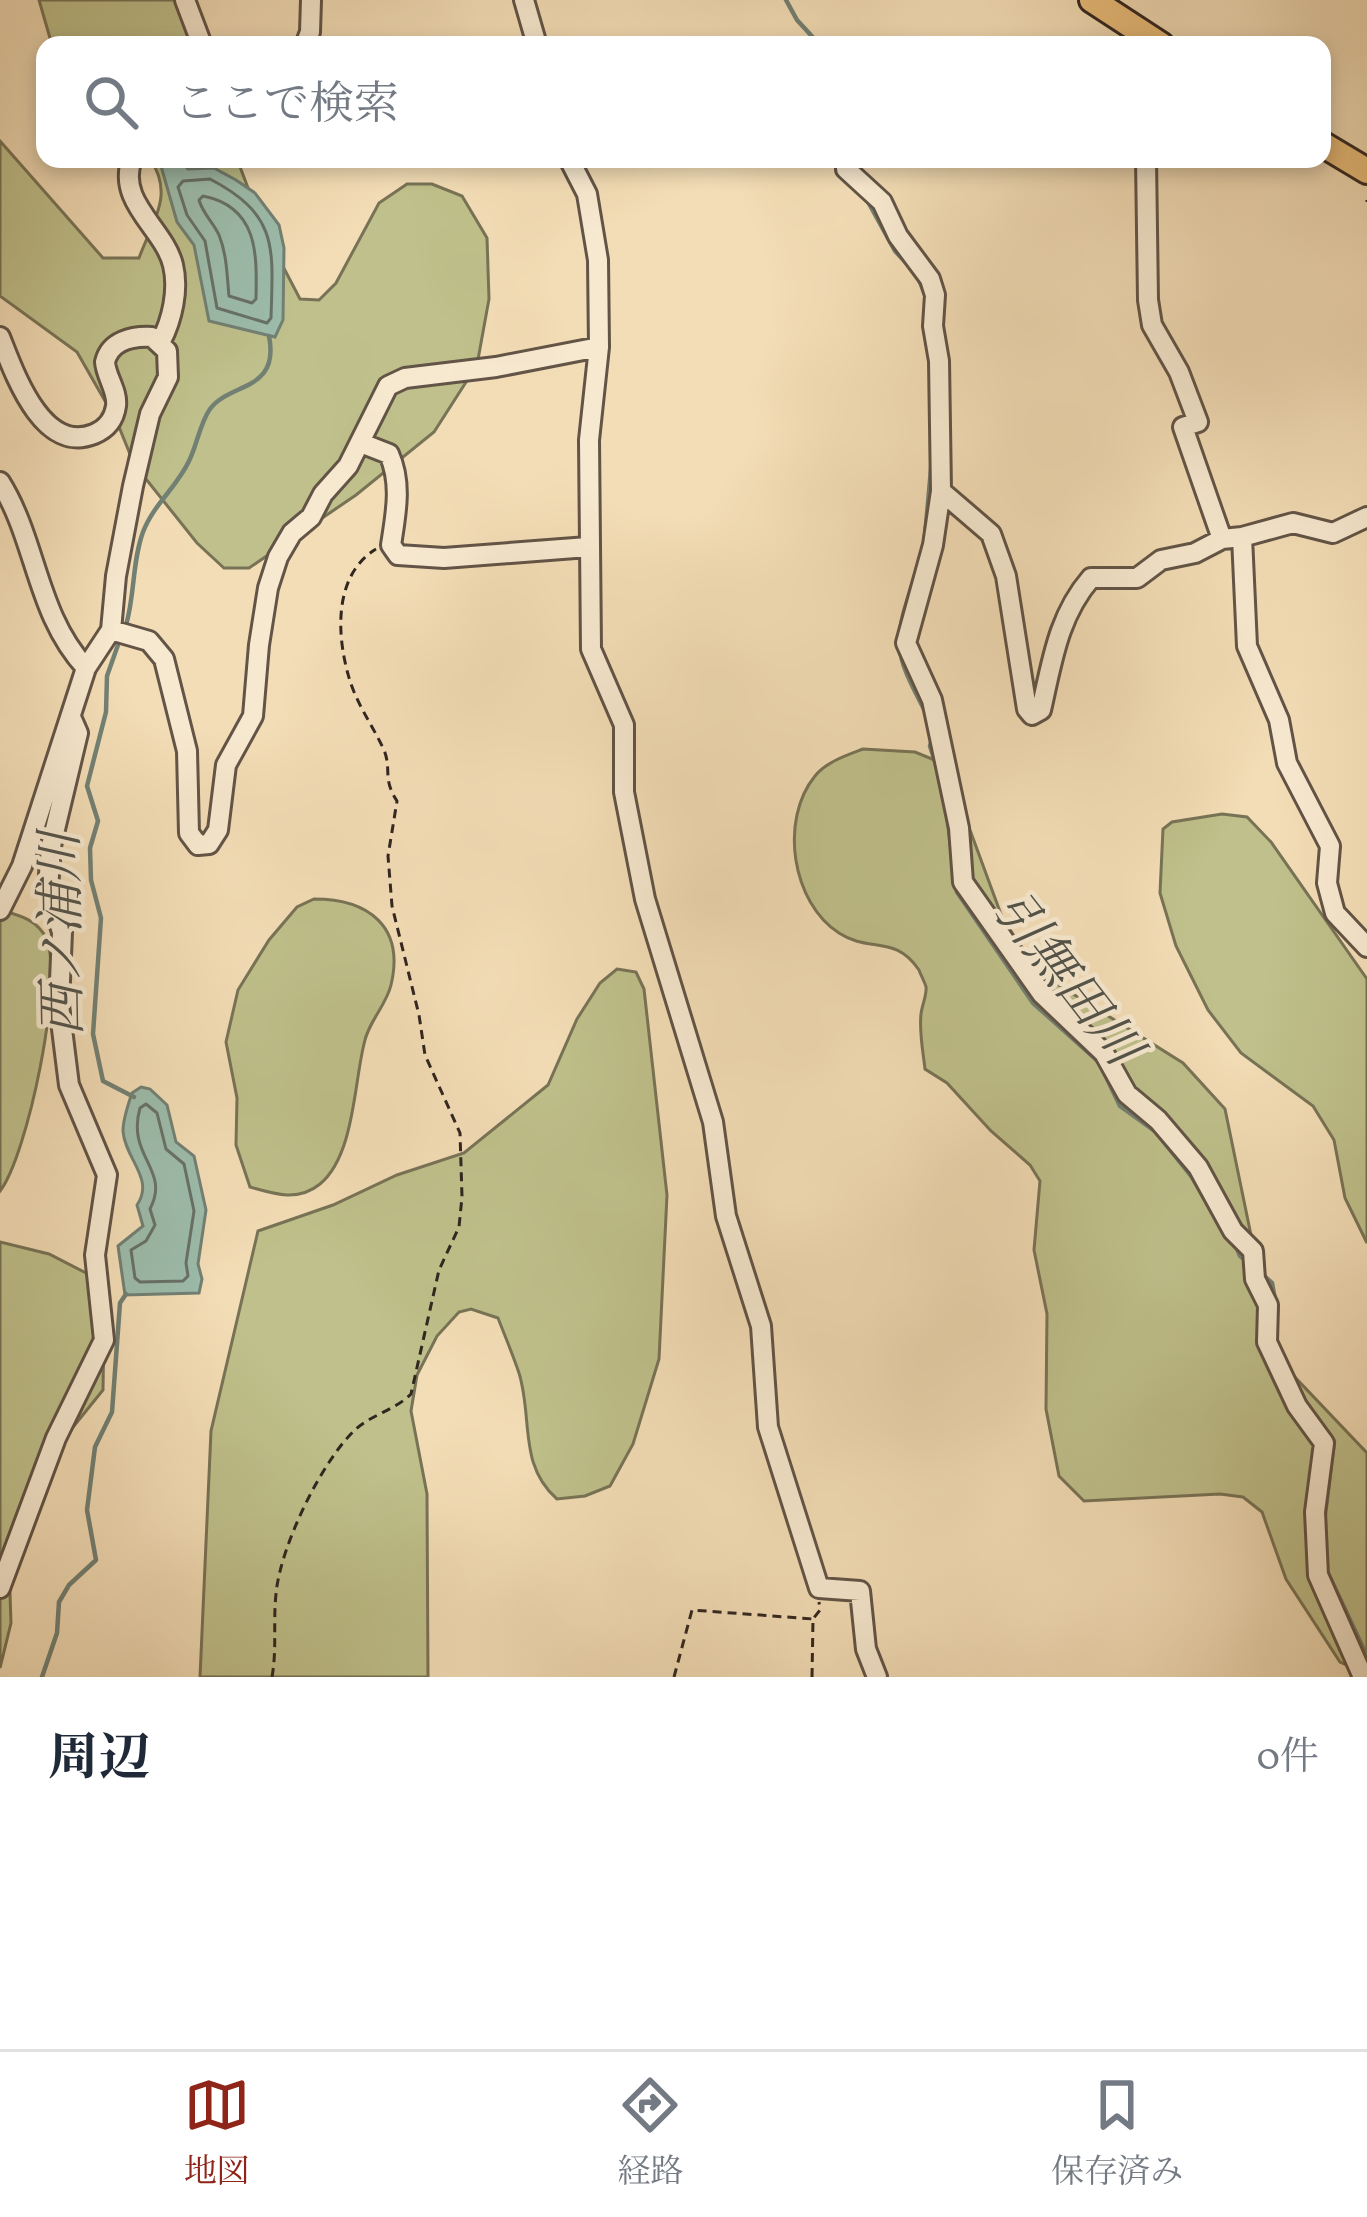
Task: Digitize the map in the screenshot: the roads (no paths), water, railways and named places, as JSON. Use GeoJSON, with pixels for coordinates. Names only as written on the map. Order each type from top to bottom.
{"type":"FeatureCollection","features":[{"type":"Feature","properties":{"kind":"main road"},"geometry":{"type":"LineString","coordinates":[[1092,0],[1147,36]]}},
{"type":"Feature","properties":{"kind":"main road"},"geometry":{"type":"LineString","coordinates":[[1331,149],[1367,171]]}},
{"type":"Feature","properties":{"kind":"street"},"geometry":{"type":"LineString","coordinates":[[184,0],[198,36]]}},
{"type":"Feature","properties":{"kind":"street"},"geometry":{"type":"LineString","coordinates":[[308,36],[311,0]]}},
{"type":"Feature","properties":{"kind":"street"},"geometry":{"type":"LineString","coordinates":[[524,0],[534,36]]}},
{"type":"Feature","properties":{"kind":"street"},"geometry":{"type":"LineString","coordinates":[[129,168],[137,208],[173,264],[172,319],[161,341]]}},
{"type":"Feature","properties":{"kind":"street"},"geometry":{"type":"LineString","coordinates":[[573,168],[586,194],[598,260],[599,347],[590,440],[588,547],[591,650],[624,725],[624,792],[640,876],[712,1123],[726,1216],[760,1325],[768,1427],[819,1588],[860,1591],[866,1649],[877,1677]]}},
{"type":"Feature","properties":{"kind":"street"},"geometry":{"type":"LineString","coordinates":[[846,168],[882,202],[935,295],[941,491],[933,545],[906,643],[932,700],[959,828],[963,882],[1042,994],[1104,1053],[1126,1094],[1158,1120],[1198,1167],[1256,1267],[1268,1306],[1268,1342],[1297,1406],[1324,1443],[1315,1513],[1318,1575],[1363,1677]]}},
{"type":"Feature","properties":{"kind":"street"},"geometry":{"type":"LineString","coordinates":[[1146,168],[1152,325],[1179,372],[1198,422],[1183,427],[1232,538],[1247,646],[1279,720],[1287,763],[1330,846],[1327,883],[1334,913],[1367,947]]}},
{"type":"Feature","properties":{"kind":"street"},"geometry":{"type":"LineString","coordinates":[[0,337],[39,416],[56,432],[72,437],[99,432],[115,413],[116,396],[106,371],[108,352],[114,346],[140,336],[161,341],[167,351],[168,376],[150,414],[133,486],[111,630],[86,668],[22,866],[0,910]]}},
{"type":"Feature","properties":{"kind":"street"},"geometry":{"type":"LineString","coordinates":[[111,630],[149,641],[164,659],[187,751],[189,833],[198,844],[209,844],[218,830],[226,764],[254,716],[259,645],[278,557],[348,466],[381,396],[396,381],[599,347]]}},
{"type":"Feature","properties":{"kind":"street"},"geometry":{"type":"LineString","coordinates":[[361,443],[388,454],[395,468],[398,499],[391,544],[398,555],[444,558],[588,547]]}},
{"type":"Feature","properties":{"kind":"street"},"geometry":{"type":"LineString","coordinates":[[0,482],[15,506],[38,584],[67,646],[86,668]]}},
{"type":"Feature","properties":{"kind":"street"},"geometry":{"type":"LineString","coordinates":[[941,491],[991,534],[1006,576],[1023,688],[1032,716],[1041,710],[1060,626],[1091,578],[1137,578],[1161,560],[1293,523],[1333,533],[1367,517]]}},
{"type":"Feature","properties":{"kind":"street"},"geometry":{"type":"LineString","coordinates":[[0,1588],[56,1438],[104,1340],[95,1255],[107,1175],[69,1084],[59,1005],[62,932],[48,890],[51,846],[78,733],[71,717]]}},
{"type":"Feature","properties":{"kind":"water"},"geometry":{"type":"Polygon","coordinates":[[[162,168],[214,168],[255,193],[279,225],[284,248],[283,320],[275,337],[209,321],[194,245],[177,222],[162,168]]]}},
{"type":"Feature","properties":{"kind":"water"},"geometry":{"type":"Polygon","coordinates":[[[141,1087],[167,1105],[176,1142],[194,1156],[206,1210],[199,1293],[125,1295],[118,1246],[143,1226],[137,1205],[143,1186],[123,1126],[132,1093],[141,1087]]]}},
{"type":"Feature","properties":{"kind":"waterway","name":"引無田川"},"geometry":{"type":"LineString","coordinates":[[786,0],[812,36]]}},
{"type":"Feature","properties":{"kind":"waterway","name":"引無田川"},"geometry":{"type":"LineString","coordinates":[[867,200],[895,251],[909,266]]}},
{"type":"Feature","properties":{"kind":"waterway","name":"引無田川"},"geometry":{"type":"LineString","coordinates":[[917,275],[926,297]]}},
{"type":"Feature","properties":{"kind":"waterway","name":"西ノ浦川"},"geometry":{"type":"LineString","coordinates":[[126,625],[147,522],[184,470],[210,409],[260,377],[267,367],[269,336]]}},
{"type":"Feature","properties":{"kind":"waterway","name":"引無田川"},"geometry":{"type":"LineString","coordinates":[[925,536],[932,458]]}},
{"type":"Feature","properties":{"kind":"waterway","name":"引無田川"},"geometry":{"type":"LineString","coordinates":[[915,576],[899,645],[906,673],[925,711]]}},
{"type":"Feature","properties":{"kind":"waterway","name":"西ノ浦川"},"geometry":{"type":"LineString","coordinates":[[119,642],[107,676],[106,712],[87,786],[98,821],[90,848],[91,880],[101,918],[93,1034],[103,1081],[134,1097]]}},
{"type":"Feature","properties":{"kind":"waterway","name":"引無田川"},"geometry":{"type":"LineString","coordinates":[[932,739],[939,774]]}},
{"type":"Feature","properties":{"kind":"waterway","name":"引無田川"},"geometry":{"type":"LineString","coordinates":[[947,814],[957,892],[1033,1003],[1099,1062],[1120,1106],[1156,1132],[1192,1177],[1227,1237]]}},
{"type":"Feature","properties":{"kind":"waterway","name":"引無田川"},"geometry":{"type":"LineString","coordinates":[[1235,1244],[1249,1263]]}},
{"type":"Feature","properties":{"kind":"waterway","name":"引無田川"},"geometry":{"type":"LineString","coordinates":[[1262,1274],[1272,1283],[1275,1300]]}},
{"type":"Feature","properties":{"kind":"waterway","name":"西ノ浦川"},"geometry":{"type":"LineString","coordinates":[[42,1677],[57,1633],[59,1602],[69,1585],[96,1560],[87,1510],[95,1447],[112,1412],[120,1303],[126,1294]]}},
{"type":"Feature","properties":{"kind":"waterway","name":"引無田川"},"geometry":{"type":"LineString","coordinates":[[1276,1342],[1277,1311]]}},
{"type":"Feature","properties":{"kind":"waterway","name":"引無田川"},"geometry":{"type":"LineString","coordinates":[[1307,1405],[1334,1441],[1324,1522]]}},
{"type":"Feature","properties":{"kind":"waterway","name":"引無田川"},"geometry":{"type":"LineString","coordinates":[[1326,1569],[1367,1656]]}}]}
